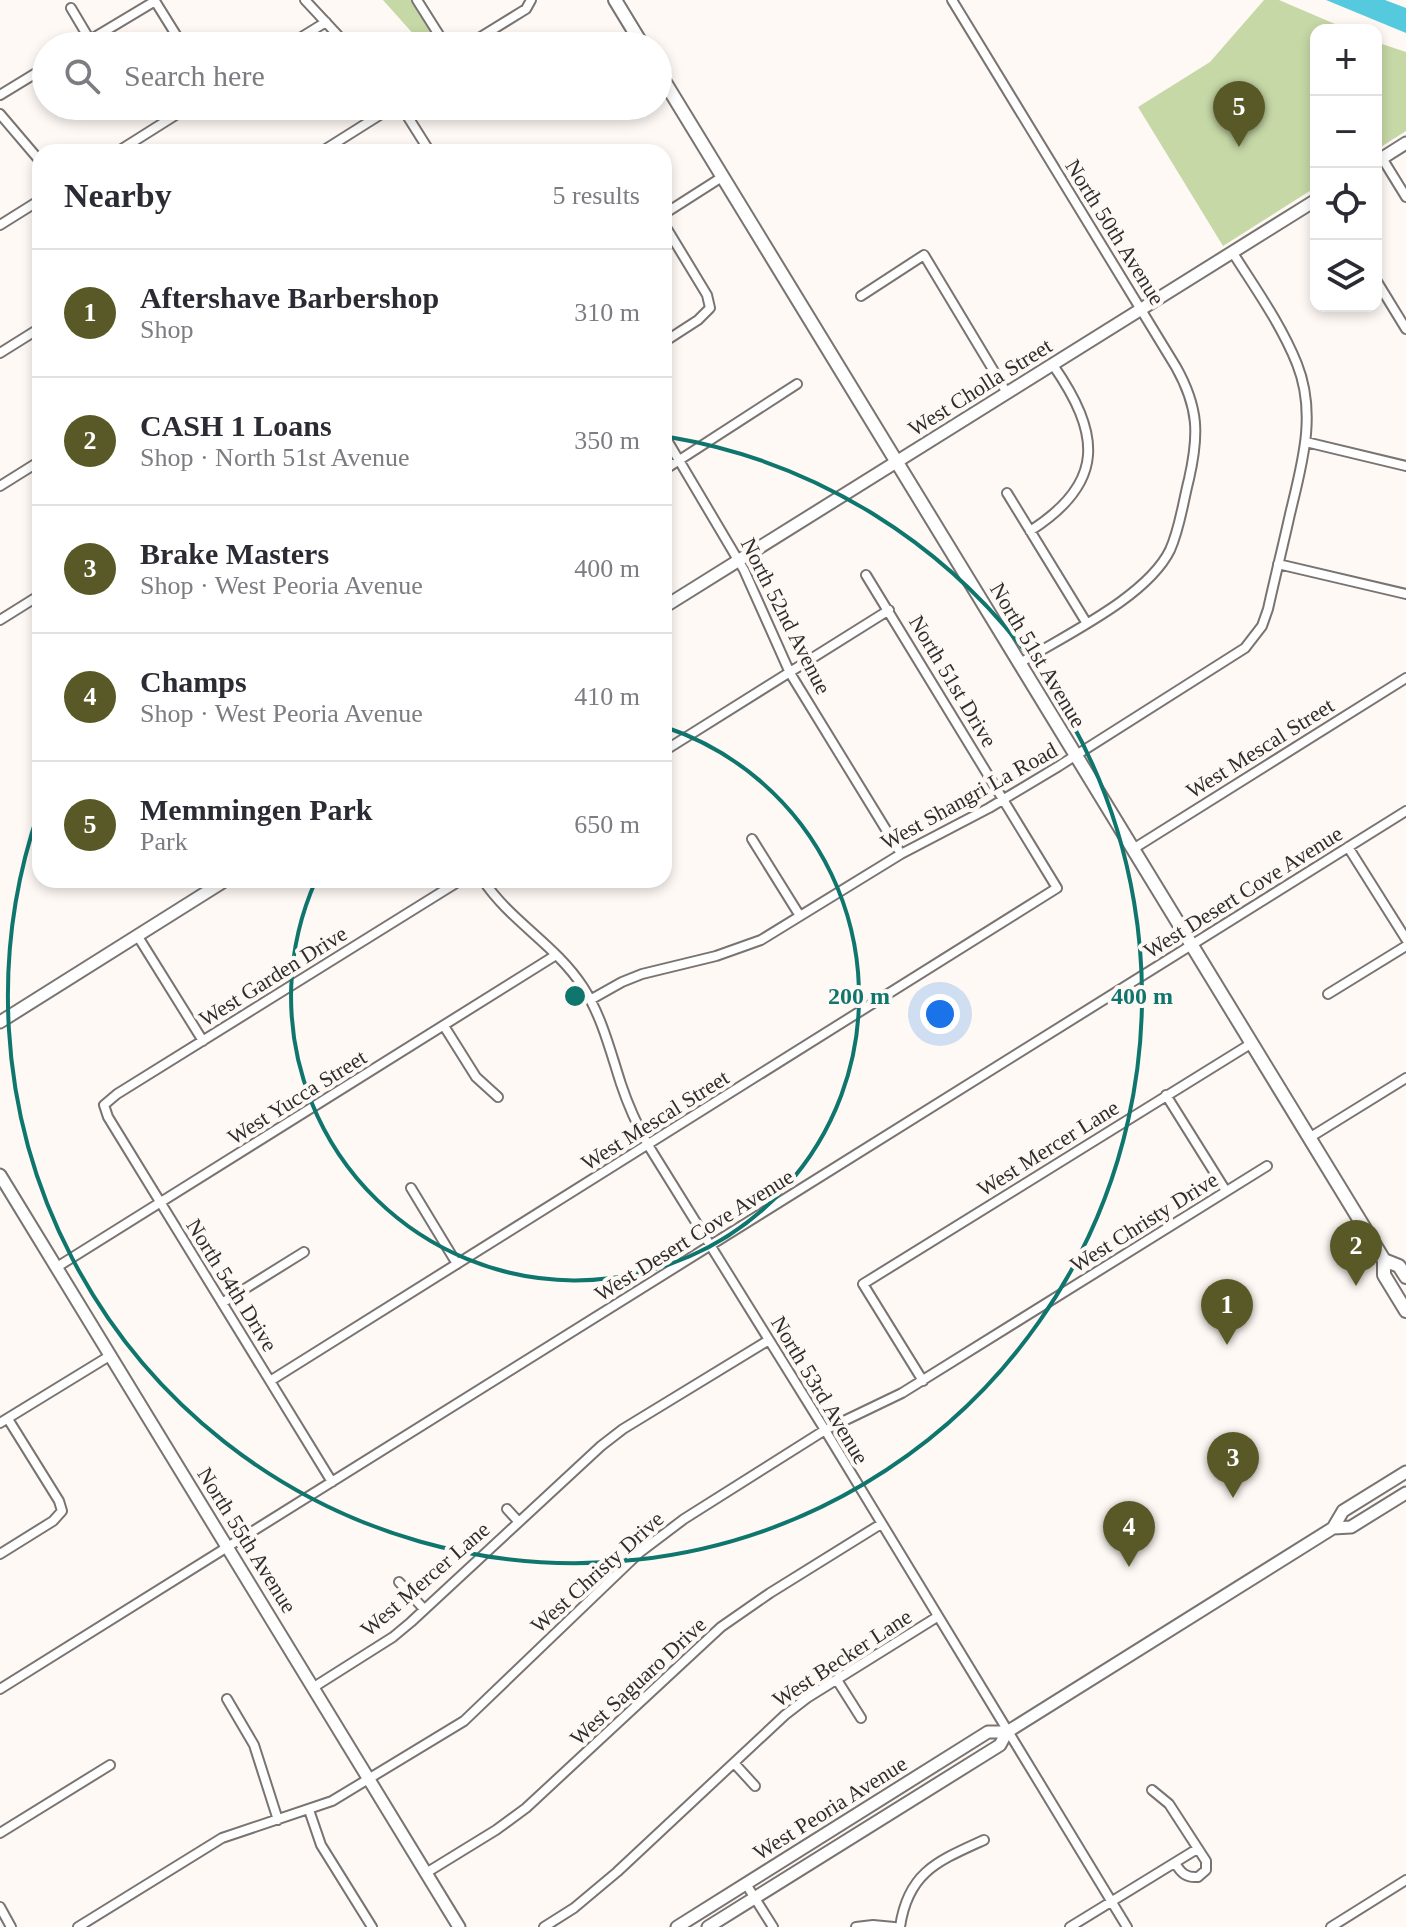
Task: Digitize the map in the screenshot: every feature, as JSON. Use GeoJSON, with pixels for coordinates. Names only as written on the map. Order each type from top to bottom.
{"type":"FeatureCollection","features":[{"type":"Feature","properties":{"kind":"main road"},"geometry":{"type":"LineString","coordinates":[[615,0],[634,32]]}},
{"type":"Feature","properties":{"kind":"main road","name":"North 51st Avenue"},"geometry":{"type":"LineString","coordinates":[[672,94],[1384,1260],[1384,1275],[1406,1311]]}},
{"type":"Feature","properties":{"kind":"main road","name":"North 51st Avenue"},"geometry":{"type":"LineString","coordinates":[[1384,1260],[1399,1266],[1406,1277]]}},
{"type":"Feature","properties":{"kind":"street"},"geometry":{"type":"LineString","coordinates":[[305,0],[335,32]]}},
{"type":"Feature","properties":{"kind":"street"},"geometry":{"type":"LineString","coordinates":[[417,0],[437,32]]}},
{"type":"Feature","properties":{"kind":"street"},"geometry":{"type":"LineString","coordinates":[[489,32],[526,9],[532,0]]}},
{"type":"Feature","properties":{"kind":"street","name":"North 50th Avenue"},"geometry":{"type":"LineString","coordinates":[[952,0],[1187,386],[1193,405],[1197,441],[1177,531],[1161,566],[1143,586],[1086,622]]}},
{"type":"Feature","properties":{"kind":"street"},"geometry":{"type":"LineString","coordinates":[[103,32],[155,1],[174,32]]}},
{"type":"Feature","properties":{"kind":"street"},"geometry":{"type":"LineString","coordinates":[[71,8],[85,32]]}},
{"type":"Feature","properties":{"kind":"street"},"geometry":{"type":"LineString","coordinates":[[310,32],[326,22]]}},
{"type":"Feature","properties":{"kind":"street"},"geometry":{"type":"LineString","coordinates":[[0,95],[32,76]]}},
{"type":"Feature","properties":{"kind":"street"},"geometry":{"type":"LineString","coordinates":[[0,114],[32,152]]}},
{"type":"Feature","properties":{"kind":"street"},"geometry":{"type":"LineString","coordinates":[[130,144],[168,120]]}},
{"type":"Feature","properties":{"kind":"street"},"geometry":{"type":"LineString","coordinates":[[334,144],[372,120]]}},
{"type":"Feature","properties":{"kind":"street"},"geometry":{"type":"LineString","coordinates":[[410,120],[425,144]]}},
{"type":"Feature","properties":{"kind":"street"},"geometry":{"type":"LineString","coordinates":[[1382,158],[1406,143]]}},
{"type":"Feature","properties":{"kind":"street"},"geometry":{"type":"LineString","coordinates":[[1382,164],[1406,197]]}},
{"type":"Feature","properties":{"kind":"street"},"geometry":{"type":"LineString","coordinates":[[672,209],[722,177]]}},
{"type":"Feature","properties":{"kind":"street","name":"West Cholla Street"},"geometry":{"type":"LineString","coordinates":[[672,602],[1310,204]]}},
{"type":"Feature","properties":{"kind":"street"},"geometry":{"type":"LineString","coordinates":[[0,225],[32,205]]}},
{"type":"Feature","properties":{"kind":"street"},"geometry":{"type":"LineString","coordinates":[[672,237],[707,295],[710,308],[672,337]]}},
{"type":"Feature","properties":{"kind":"street","name":"West Shangri La Road"},"geometry":{"type":"LineString","coordinates":[[590,1000],[642,974],[716,956],[761,940],[901,854],[1076,756],[1245,648],[1262,626],[1278,564],[1306,442],[1306,408],[1298,365],[1233,253]]}},
{"type":"Feature","properties":{"kind":"street"},"geometry":{"type":"LineString","coordinates":[[861,296],[924,255],[1007,393]]}},
{"type":"Feature","properties":{"kind":"street"},"geometry":{"type":"LineString","coordinates":[[1382,290],[1406,329]]}},
{"type":"Feature","properties":{"kind":"street"},"geometry":{"type":"LineString","coordinates":[[0,353],[32,333]]}},
{"type":"Feature","properties":{"kind":"street"},"geometry":{"type":"LineString","coordinates":[[1030,531],[1066,504],[1078,487],[1089,451],[1089,436],[1083,417],[1053,365]]}},
{"type":"Feature","properties":{"kind":"street"},"geometry":{"type":"LineString","coordinates":[[672,465],[797,384]]}},
{"type":"Feature","properties":{"kind":"street"},"geometry":{"type":"LineString","coordinates":[[1306,442],[1406,466]]}},
{"type":"Feature","properties":{"kind":"street","name":"North 52nd Avenue"},"geometry":{"type":"LineString","coordinates":[[672,448],[739,560],[790,673],[901,854]]}},
{"type":"Feature","properties":{"kind":"street"},"geometry":{"type":"LineString","coordinates":[[0,486],[32,466]]}},
{"type":"Feature","properties":{"kind":"street"},"geometry":{"type":"LineString","coordinates":[[1007,493],[1086,622],[1020,663]]}},
{"type":"Feature","properties":{"kind":"street"},"geometry":{"type":"LineString","coordinates":[[1278,564],[1406,594]]}},
{"type":"Feature","properties":{"kind":"street","name":"North 51st Drive"},"geometry":{"type":"LineString","coordinates":[[866,575],[1057,888]]}},
{"type":"Feature","properties":{"kind":"street"},"geometry":{"type":"LineString","coordinates":[[0,620],[32,600]]}},
{"type":"Feature","properties":{"kind":"street"},"geometry":{"type":"LineString","coordinates":[[672,746],[889,610]]}},
{"type":"Feature","properties":{"kind":"street","name":"West Mescal Street"},"geometry":{"type":"LineString","coordinates":[[1133,849],[1406,678]]}},
{"type":"Feature","properties":{"kind":"street","name":"West Desert Cove Avenue"},"geometry":{"type":"LineString","coordinates":[[0,1689],[1406,811]]}},
{"type":"Feature","properties":{"kind":"street"},"geometry":{"type":"LineString","coordinates":[[752,839],[800,916]]}},
{"type":"Feature","properties":{"kind":"street"},"geometry":{"type":"LineString","coordinates":[[1348,847],[1406,939]]}},
{"type":"Feature","properties":{"kind":"street"},"geometry":{"type":"LineString","coordinates":[[0,1022],[213,888]]}},
{"type":"Feature","properties":{"kind":"street","name":"West Garden Drive"},"geometry":{"type":"LineString","coordinates":[[104,1105],[448,888]]}},
{"type":"Feature","properties":{"kind":"street","name":"North 53rd Avenue"},"geometry":{"type":"LineString","coordinates":[[490,888],[582,986],[605,1032],[632,1115],[648,1145],[1127,1927]]}},
{"type":"Feature","properties":{"kind":"street","name":"West Mescal Street"},"geometry":{"type":"LineString","coordinates":[[270,1381],[1057,888]]}},
{"type":"Feature","properties":{"kind":"street"},"geometry":{"type":"LineString","coordinates":[[137,935],[203,1041]]}},
{"type":"Feature","properties":{"kind":"street"},"geometry":{"type":"LineString","coordinates":[[1328,994],[1406,946]]}},
{"type":"Feature","properties":{"kind":"street","name":"West Yucca Street"},"geometry":{"type":"LineString","coordinates":[[57,1267],[556,955]]}},
{"type":"Feature","properties":{"kind":"street"},"geometry":{"type":"LineString","coordinates":[[444,1026],[476,1077],[498,1097]]}},
{"type":"Feature","properties":{"kind":"street","name":"West Mercer Lane"},"geometry":{"type":"LineString","coordinates":[[923,1381],[863,1284],[1252,1043]]}},
{"type":"Feature","properties":{"kind":"street"},"geometry":{"type":"LineString","coordinates":[[1309,1138],[1406,1078]]}},
{"type":"Feature","properties":{"kind":"street"},"geometry":{"type":"LineString","coordinates":[[1166,1095],[1226,1191]]}},
{"type":"Feature","properties":{"kind":"street","name":"North 54th Drive"},"geometry":{"type":"LineString","coordinates":[[104,1105],[108,1117],[332,1482]]}},
{"type":"Feature","properties":{"kind":"street","name":"West Christy Drive"},"geometry":{"type":"LineString","coordinates":[[78,1927],[222,1838],[332,1801],[464,1721],[650,1545],[729,1489],[825,1430],[923,1381],[1267,1166]]}},
{"type":"Feature","properties":{"kind":"street","name":"North 55th Avenue"},"geometry":{"type":"LineString","coordinates":[[0,1175],[459,1927]]}},
{"type":"Feature","properties":{"kind":"street"},"geometry":{"type":"LineString","coordinates":[[411,1188],[457,1264]]}},
{"type":"Feature","properties":{"kind":"street"},"geometry":{"type":"LineString","coordinates":[[222,1303],[304,1252]]}},
{"type":"Feature","properties":{"kind":"street","name":"West Mercer Lane"},"geometry":{"type":"LineString","coordinates":[[314,1687],[393,1637],[582,1462],[623,1429],[769,1340]]}},
{"type":"Feature","properties":{"kind":"street"},"geometry":{"type":"LineString","coordinates":[[0,1554],[53,1521],[62,1511],[59,1501],[4,1421],[111,1355]]}},
{"type":"Feature","properties":{"kind":"street","name":"West Peoria Avenue"},"geometry":{"type":"LineString","coordinates":[[708,1927],[1000,1745],[1007,1732],[1333,1528],[1343,1511],[1406,1472]]}},
{"type":"Feature","properties":{"kind":"street","name":"West Peoria Avenue"},"geometry":{"type":"LineString","coordinates":[[1333,1528],[1351,1527],[1406,1493]]}},
{"type":"Feature","properties":{"kind":"street","name":"West Mercer Lane"},"geometry":{"type":"LineString","coordinates":[[507,1509],[518,1521]]}},
{"type":"Feature","properties":{"kind":"street","name":"West Saguaro Drive"},"geometry":{"type":"LineString","coordinates":[[426,1873],[496,1830],[535,1800],[738,1614],[881,1524]]}},
{"type":"Feature","properties":{"kind":"street"},"geometry":{"type":"LineString","coordinates":[[399,1582],[424,1609]]}},
{"type":"Feature","properties":{"kind":"street","name":"West Becker Lane"},"geometry":{"type":"LineString","coordinates":[[544,1927],[596,1891],[785,1715],[937,1617]]}},
{"type":"Feature","properties":{"kind":"street"},"geometry":{"type":"LineString","coordinates":[[837,1680],[861,1718]]}},
{"type":"Feature","properties":{"kind":"street"},"geometry":{"type":"LineString","coordinates":[[227,1699],[254,1745],[278,1820]]}},
{"type":"Feature","properties":{"kind":"street","name":"West Peoria Avenue"},"geometry":{"type":"LineString","coordinates":[[677,1927],[988,1732],[1007,1732]]}},
{"type":"Feature","properties":{"kind":"street"},"geometry":{"type":"LineString","coordinates":[[734,1763],[755,1786]]}},
{"type":"Feature","properties":{"kind":"street"},"geometry":{"type":"LineString","coordinates":[[0,1833],[110,1765]]}},
{"type":"Feature","properties":{"kind":"street"},"geometry":{"type":"LineString","coordinates":[[1152,1790],[1169,1804],[1206,1861],[1206,1870],[1198,1877],[1190,1878],[1175,1863]]}},
{"type":"Feature","properties":{"kind":"street"},"geometry":{"type":"LineString","coordinates":[[309,1810],[321,1845],[372,1927]]}},
{"type":"Feature","properties":{"kind":"street"},"geometry":{"type":"LineString","coordinates":[[856,1927],[897,1927],[908,1895],[928,1869],[984,1840]]}},
{"type":"Feature","properties":{"kind":"street"},"geometry":{"type":"LineString","coordinates":[[644,1847],[653,1857]]}},
{"type":"Feature","properties":{"kind":"street"},"geometry":{"type":"LineString","coordinates":[[1070,1927],[1197,1849]]}},
{"type":"Feature","properties":{"kind":"street"},"geometry":{"type":"LineString","coordinates":[[1331,1927],[1406,1880]]}},
{"type":"Feature","properties":{"kind":"street"},"geometry":{"type":"LineString","coordinates":[[746,1884],[773,1927]]}},
{"type":"Feature","properties":{"kind":"street"},"geometry":{"type":"LineString","coordinates":[[0,1907],[11,1927]]}},
{"type":"Feature","properties":{"kind":"green space"},"geometry":{"type":"Polygon","coordinates":[[[383,0],[417,0],[436,32],[412,32],[383,0]]]}},
{"type":"Feature","properties":{"kind":"green space"},"geometry":{"type":"Polygon","coordinates":[[[1264,0],[1279,0],[1335,24],[1310,24],[1310,191],[1223,246],[1138,107],[1210,62],[1264,0]]]}},
{"type":"Feature","properties":{"kind":"green space"},"geometry":{"type":"Polygon","coordinates":[[[1382,44],[1406,52],[1406,131],[1382,146],[1382,44]]]}},
{"type":"Feature","properties":{"kind":"water"},"geometry":{"type":"Polygon","coordinates":[[[1326,0],[1385,0],[1406,8],[1406,33],[1326,0]]]}},
{"type":"Feature","properties":{"kind":"place","name":"Memmingen Park"},"geometry":{"type":"Point","coordinates":[1239,147]}},
{"type":"Feature","properties":{"kind":"place","name":"CASH 1 Loans"},"geometry":{"type":"Point","coordinates":[1356,1286]}},
{"type":"Feature","properties":{"kind":"place","name":"Aftershave Barbershop"},"geometry":{"type":"Point","coordinates":[1227,1345]}},
{"type":"Feature","properties":{"kind":"place","name":"Brake Masters"},"geometry":{"type":"Point","coordinates":[1233,1498]}},
{"type":"Feature","properties":{"kind":"place","name":"Champs"},"geometry":{"type":"Point","coordinates":[1129,1567]}}]}
